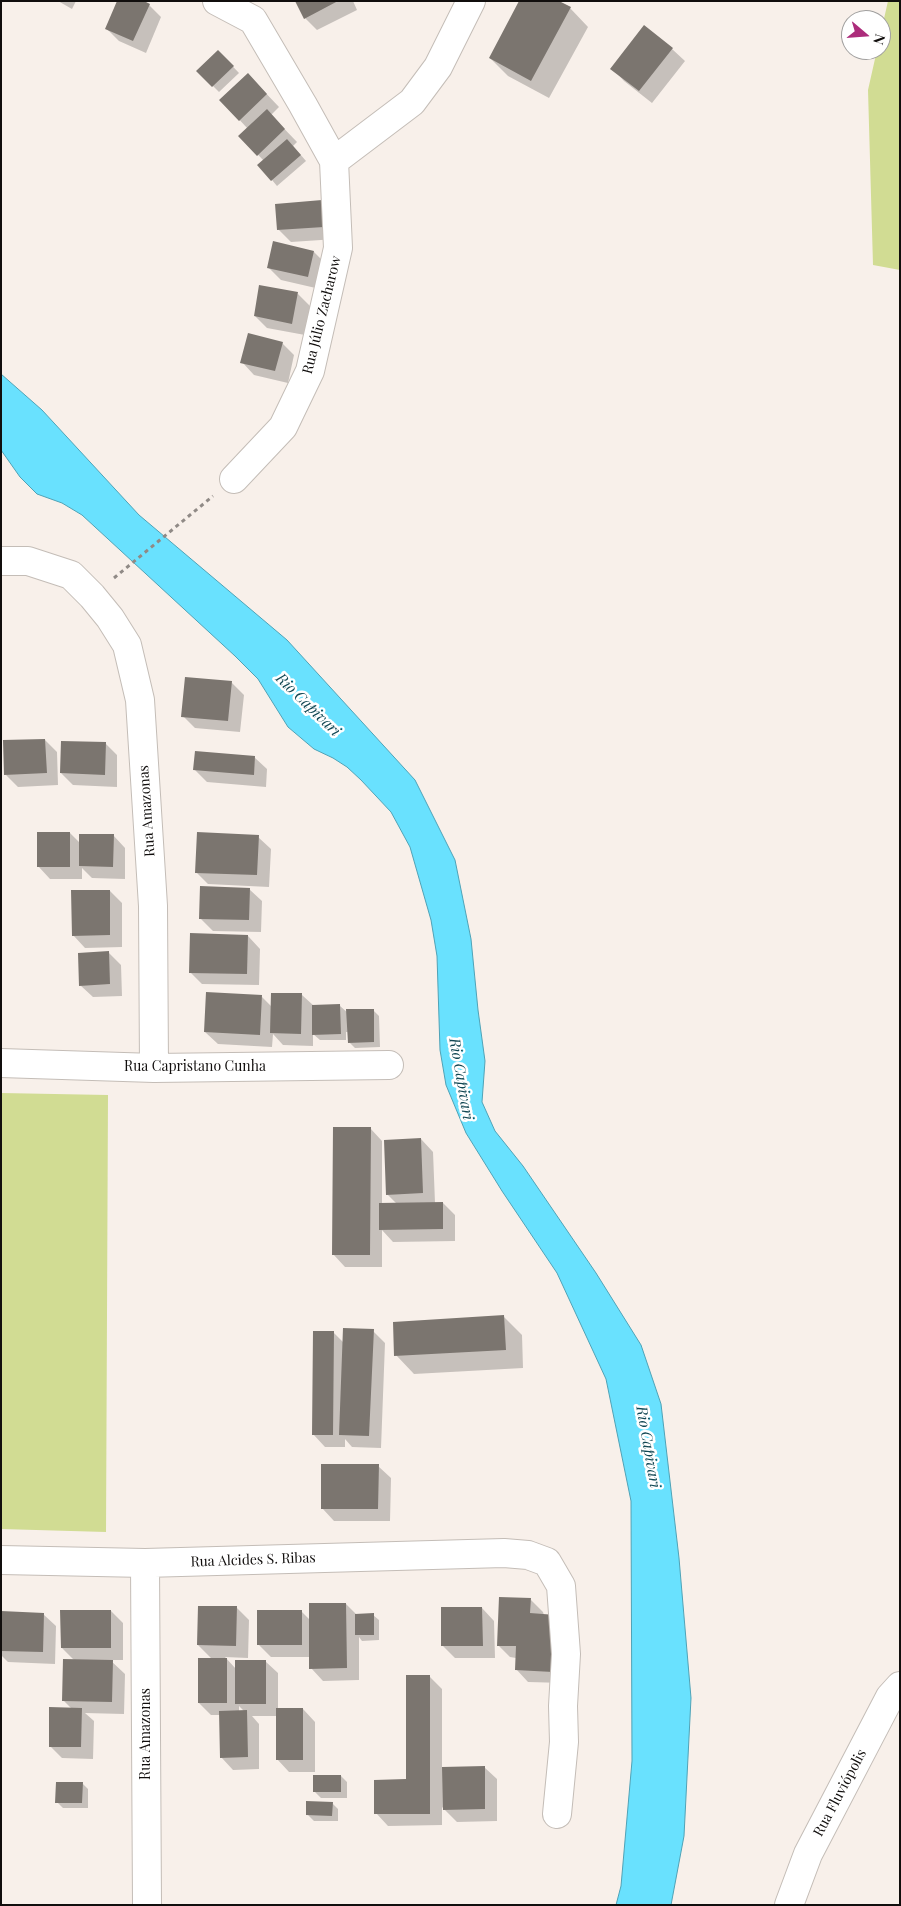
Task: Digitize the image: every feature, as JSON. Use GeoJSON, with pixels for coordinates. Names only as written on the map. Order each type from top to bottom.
{"type":"FeatureCollection","features":[{"type":"Feature","properties":{"kind":"street"},"geometry":{"type":"LineString","coordinates":[[217,1],[249,11],[304,105],[334,161],[412,102],[438,67],[471,1]]}},
{"type":"Feature","properties":{"kind":"street","name":"Rua Júlio Zacharow"},"geometry":{"type":"LineString","coordinates":[[234,479],[283,427],[310,371],[338,248],[334,161]]}},
{"type":"Feature","properties":{"kind":"street","name":"Rua Amazonas"},"geometry":{"type":"LineString","coordinates":[[1,560],[28,561],[70,575],[92,596],[110,618],[126,644],[140,700],[153,906],[154,1068]]}},
{"type":"Feature","properties":{"kind":"street","name":"Rua Capristano Cunha"},"geometry":{"type":"LineString","coordinates":[[1,1063],[154,1068],[389,1065]]}},
{"type":"Feature","properties":{"kind":"street","name":"Rua Alcides S. Ribas"},"geometry":{"type":"LineString","coordinates":[[1,1560],[145,1563],[504,1553],[528,1555],[547,1562],[561,1586],[566,1654],[563,1706],[564,1742],[557,1814]]}},
{"type":"Feature","properties":{"kind":"street","name":"Rua Amazonas"},"geometry":{"type":"LineString","coordinates":[[145,1563],[147,1905]]}},
{"type":"Feature","properties":{"kind":"street","name":"Rua Fluviópolis"},"geometry":{"type":"LineString","coordinates":[[789,1905],[808,1854],[890,1697],[900,1686]]}},
{"type":"Feature","properties":{"kind":"path"},"geometry":{"type":"LineString","coordinates":[[131,565],[202,506]]}},
{"type":"Feature","properties":{"kind":"green space"},"geometry":{"type":"Polygon","coordinates":[[[888,1],[900,1],[900,270],[873,265],[868,90],[875,60],[891,60],[891,10],[886,10],[888,1]]]}},
{"type":"Feature","properties":{"kind":"green space"},"geometry":{"type":"Polygon","coordinates":[[[1,1093],[108,1095],[106,1532],[1,1529],[1,1093]]]}},
{"type":"Feature","properties":{"kind":"water","name":"Rio Capivari"},"geometry":{"type":"Polygon","coordinates":[[[1,374],[42,410],[139,515],[287,640],[415,780],[455,860],[471,939],[485,1061],[482,1102],[495,1131],[523,1166],[596,1273],[641,1345],[661,1404],[679,1558],[691,1698],[684,1836],[671,1905],[616,1905],[621,1886],[632,1761],[631,1501],[606,1379],[557,1273],[466,1133],[446,1085],[440,1050],[437,956],[431,920],[410,847],[391,812],[347,767],[314,749],[288,727],[258,679],[235,656],[82,515],[62,503],[37,494],[20,477],[1,450],[1,374]]]}},
{"type":"Feature","properties":{"kind":"building"},"geometry":{"type":"Polygon","coordinates":[[[117,1],[144,1],[150,4],[133,41],[105,29],[117,1]]]}},
{"type":"Feature","properties":{"kind":"building"},"geometry":{"type":"Polygon","coordinates":[[[295,1],[338,1],[304,19],[295,1]]]}},
{"type":"Feature","properties":{"kind":"building"},"geometry":{"type":"Polygon","coordinates":[[[519,1],[559,1],[571,7],[531,81],[489,58],[519,1]]]}},
{"type":"Feature","properties":{"kind":"building"},"geometry":{"type":"Polygon","coordinates":[[[644,25],[673,48],[639,91],[610,69],[644,25]]]}},
{"type":"Feature","properties":{"kind":"building"},"geometry":{"type":"Polygon","coordinates":[[[218,50],[234,66],[212,87],[196,71],[218,50]]]}},
{"type":"Feature","properties":{"kind":"building"},"geometry":{"type":"Polygon","coordinates":[[[248,73],[267,94],[239,121],[219,100],[248,73]]]}},
{"type":"Feature","properties":{"kind":"building"},"geometry":{"type":"Polygon","coordinates":[[[267,109],[285,129],[257,156],[238,136],[267,109]]]}},
{"type":"Feature","properties":{"kind":"building"},"geometry":{"type":"Polygon","coordinates":[[[287,139],[301,155],[271,181],[257,165],[287,139]]]}},
{"type":"Feature","properties":{"kind":"building"},"geometry":{"type":"Polygon","coordinates":[[[322,200],[324,227],[277,230],[275,204],[322,200]]]}},
{"type":"Feature","properties":{"kind":"building"},"geometry":{"type":"Polygon","coordinates":[[[273,241],[314,251],[308,277],[267,268],[273,241]]]}},
{"type":"Feature","properties":{"kind":"building"},"geometry":{"type":"Polygon","coordinates":[[[259,285],[298,292],[292,324],[254,316],[259,285]]]}},
{"type":"Feature","properties":{"kind":"building"},"geometry":{"type":"Polygon","coordinates":[[[248,333],[283,342],[275,371],[240,363],[248,333]]]}},
{"type":"Feature","properties":{"kind":"building"},"geometry":{"type":"Polygon","coordinates":[[[185,677],[232,681],[228,721],[181,717],[185,677]]]}},
{"type":"Feature","properties":{"kind":"building"},"geometry":{"type":"Polygon","coordinates":[[[45,739],[47,773],[4,775],[3,740],[45,739]]]}},
{"type":"Feature","properties":{"kind":"building"},"geometry":{"type":"Polygon","coordinates":[[[61,741],[106,742],[105,775],[60,773],[61,741]]]}},
{"type":"Feature","properties":{"kind":"building"},"geometry":{"type":"Polygon","coordinates":[[[195,751],[255,756],[254,775],[193,770],[195,751]]]}},
{"type":"Feature","properties":{"kind":"building"},"geometry":{"type":"Polygon","coordinates":[[[37,832],[70,832],[70,867],[37,867],[37,832]]]}},
{"type":"Feature","properties":{"kind":"building"},"geometry":{"type":"Polygon","coordinates":[[[197,832],[259,835],[257,875],[195,873],[197,832]]]}},
{"type":"Feature","properties":{"kind":"building"},"geometry":{"type":"Polygon","coordinates":[[[79,834],[114,834],[113,867],[79,866],[79,834]]]}},
{"type":"Feature","properties":{"kind":"building"},"geometry":{"type":"Polygon","coordinates":[[[200,886],[250,888],[249,920],[199,919],[200,886]]]}},
{"type":"Feature","properties":{"kind":"building"},"geometry":{"type":"Polygon","coordinates":[[[71,890],[110,890],[110,935],[72,936],[71,890]]]}},
{"type":"Feature","properties":{"kind":"building"},"geometry":{"type":"Polygon","coordinates":[[[190,933],[248,935],[247,974],[189,973],[190,933]]]}},
{"type":"Feature","properties":{"kind":"building"},"geometry":{"type":"Polygon","coordinates":[[[109,951],[110,984],[79,986],[78,953],[109,951]]]}},
{"type":"Feature","properties":{"kind":"building"},"geometry":{"type":"Polygon","coordinates":[[[206,992],[262,995],[260,1035],[204,1032],[206,992]]]}},
{"type":"Feature","properties":{"kind":"building"},"geometry":{"type":"Polygon","coordinates":[[[271,993],[302,993],[301,1034],[270,1033],[271,993]]]}},
{"type":"Feature","properties":{"kind":"building"},"geometry":{"type":"Polygon","coordinates":[[[340,1004],[341,1034],[312,1035],[312,1005],[340,1004]]]}},
{"type":"Feature","properties":{"kind":"building"},"geometry":{"type":"Polygon","coordinates":[[[346,1009],[374,1009],[374,1042],[348,1043],[346,1009]]]}},
{"type":"Feature","properties":{"kind":"building"},"geometry":{"type":"Polygon","coordinates":[[[333,1127],[371,1127],[370,1255],[332,1255],[333,1127]]]}},
{"type":"Feature","properties":{"kind":"building"},"geometry":{"type":"Polygon","coordinates":[[[421,1138],[423,1193],[386,1195],[384,1140],[421,1138]]]}},
{"type":"Feature","properties":{"kind":"building"},"geometry":{"type":"Polygon","coordinates":[[[443,1202],[443,1229],[379,1230],[379,1203],[443,1202]]]}},
{"type":"Feature","properties":{"kind":"building"},"geometry":{"type":"Polygon","coordinates":[[[504,1315],[506,1350],[394,1356],[393,1322],[504,1315]]]}},
{"type":"Feature","properties":{"kind":"building"},"geometry":{"type":"Polygon","coordinates":[[[343,1328],[374,1329],[369,1436],[339,1435],[343,1328]]]}},
{"type":"Feature","properties":{"kind":"building"},"geometry":{"type":"Polygon","coordinates":[[[313,1331],[334,1331],[333,1435],[312,1435],[313,1331]]]}},
{"type":"Feature","properties":{"kind":"building"},"geometry":{"type":"Polygon","coordinates":[[[321,1464],[379,1464],[378,1509],[321,1509],[321,1464]]]}},
{"type":"Feature","properties":{"kind":"building"},"geometry":{"type":"Polygon","coordinates":[[[499,1597],[531,1598],[530,1613],[556,1615],[553,1672],[515,1670],[516,1646],[497,1646],[499,1597]]]}},
{"type":"Feature","properties":{"kind":"building"},"geometry":{"type":"Polygon","coordinates":[[[309,1603],[346,1603],[347,1668],[309,1669],[309,1603]]]}},
{"type":"Feature","properties":{"kind":"building"},"geometry":{"type":"Polygon","coordinates":[[[198,1606],[237,1606],[236,1646],[197,1645],[198,1606]]]}},
{"type":"Feature","properties":{"kind":"building"},"geometry":{"type":"Polygon","coordinates":[[[441,1607],[482,1607],[483,1646],[441,1646],[441,1607]]]}},
{"type":"Feature","properties":{"kind":"building"},"geometry":{"type":"Polygon","coordinates":[[[60,1610],[111,1610],[111,1648],[61,1648],[60,1610]]]}},
{"type":"Feature","properties":{"kind":"building"},"geometry":{"type":"Polygon","coordinates":[[[257,1610],[302,1610],[302,1645],[257,1645],[257,1610]]]}},
{"type":"Feature","properties":{"kind":"building"},"geometry":{"type":"Polygon","coordinates":[[[1,1611],[44,1613],[43,1652],[1,1651],[1,1611]]]}},
{"type":"Feature","properties":{"kind":"building"},"geometry":{"type":"Polygon","coordinates":[[[374,1613],[374,1635],[355,1635],[355,1614],[374,1613]]]}},
{"type":"Feature","properties":{"kind":"building"},"geometry":{"type":"Polygon","coordinates":[[[198,1658],[227,1658],[227,1703],[198,1703],[198,1658]]]}},
{"type":"Feature","properties":{"kind":"building"},"geometry":{"type":"Polygon","coordinates":[[[63,1659],[113,1660],[112,1702],[62,1701],[63,1659]]]}},
{"type":"Feature","properties":{"kind":"building"},"geometry":{"type":"Polygon","coordinates":[[[235,1660],[266,1660],[266,1704],[235,1704],[235,1660]]]}},
{"type":"Feature","properties":{"kind":"building"},"geometry":{"type":"Polygon","coordinates":[[[406,1675],[430,1675],[430,1814],[374,1814],[374,1780],[406,1779],[406,1675]]]}},
{"type":"Feature","properties":{"kind":"building"},"geometry":{"type":"Polygon","coordinates":[[[49,1707],[82,1708],[81,1747],[49,1747],[49,1707]]]}},
{"type":"Feature","properties":{"kind":"building"},"geometry":{"type":"Polygon","coordinates":[[[276,1708],[303,1708],[303,1760],[276,1760],[276,1708]]]}},
{"type":"Feature","properties":{"kind":"building"},"geometry":{"type":"Polygon","coordinates":[[[247,1710],[248,1757],[220,1758],[219,1711],[247,1710]]]}},
{"type":"Feature","properties":{"kind":"building"},"geometry":{"type":"Polygon","coordinates":[[[485,1766],[485,1809],[443,1810],[442,1767],[485,1766]]]}},
{"type":"Feature","properties":{"kind":"building"},"geometry":{"type":"Polygon","coordinates":[[[313,1775],[341,1775],[341,1792],[313,1792],[313,1775]]]}},
{"type":"Feature","properties":{"kind":"building"},"geometry":{"type":"Polygon","coordinates":[[[56,1782],[83,1782],[82,1803],[55,1803],[56,1782]]]}},
{"type":"Feature","properties":{"kind":"building"},"geometry":{"type":"Polygon","coordinates":[[[306,1801],[333,1802],[332,1816],[306,1815],[306,1801]]]}}]}
